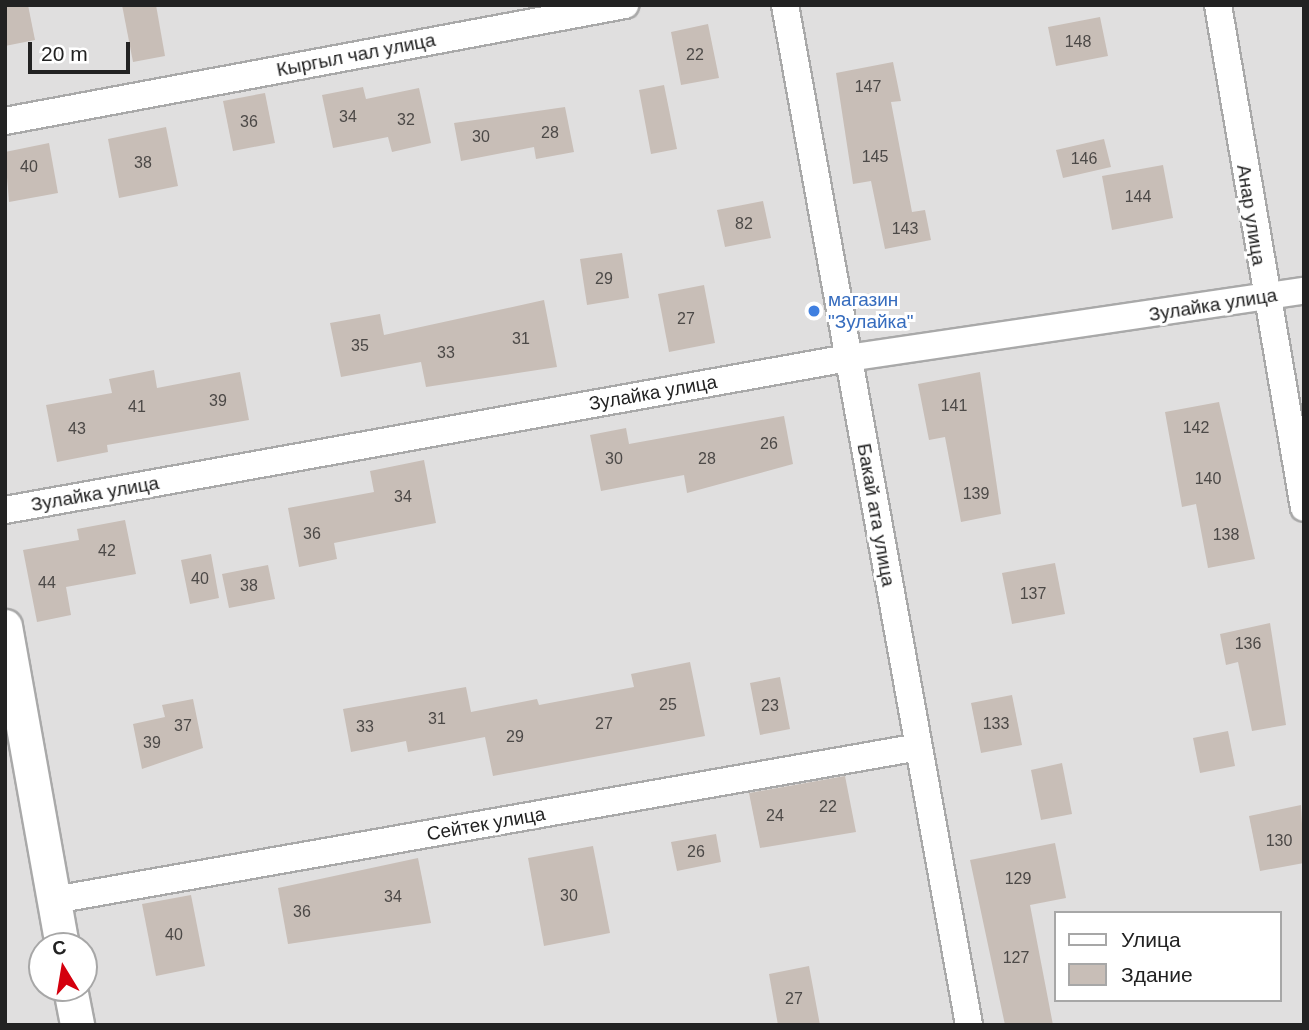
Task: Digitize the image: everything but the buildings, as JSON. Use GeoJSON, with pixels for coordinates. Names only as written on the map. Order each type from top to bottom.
{"type":"FeatureCollection","features":[{"type":"Feature","properties":{"kind":"street","name":"Кыргыл чал улица"},"geometry":{"type":"LineString","coordinates":[[5,121],[625,5]]}},
{"type":"Feature","properties":{"kind":"street","name":"Бакай ата улица"},"geometry":{"type":"LineString","coordinates":[[785,5],[969,1025]]}},
{"type":"Feature","properties":{"kind":"street","name":"Анар улица"},"geometry":{"type":"LineString","coordinates":[[1218,5],[1264,298],[1304,508]]}},
{"type":"Feature","properties":{"kind":"street","name":"Зулайка улица"},"geometry":{"type":"LineString","coordinates":[[5,510],[848,358],[1304,291]]}},
{"type":"Feature","properties":{"kind":"street"},"geometry":{"type":"LineString","coordinates":[[5,626],[60,932]]}},
{"type":"Feature","properties":{"kind":"street","name":"Сейтек улица"},"geometry":{"type":"LineString","coordinates":[[54,900],[919,747]]}},
{"type":"Feature","properties":{"kind":"street"},"geometry":{"type":"LineString","coordinates":[[73,1002],[77,1025]]}},
{"type":"Feature","properties":{"kind":"shaded area"},"geometry":{"type":"Polygon","coordinates":[[[5,5],[1304,5],[1304,1025],[5,1025],[5,5]]]}},
{"type":"Feature","properties":{"kind":"place","name":"магазин \"Зулайка\""},"geometry":{"type":"Point","coordinates":[814,311]}}]}
